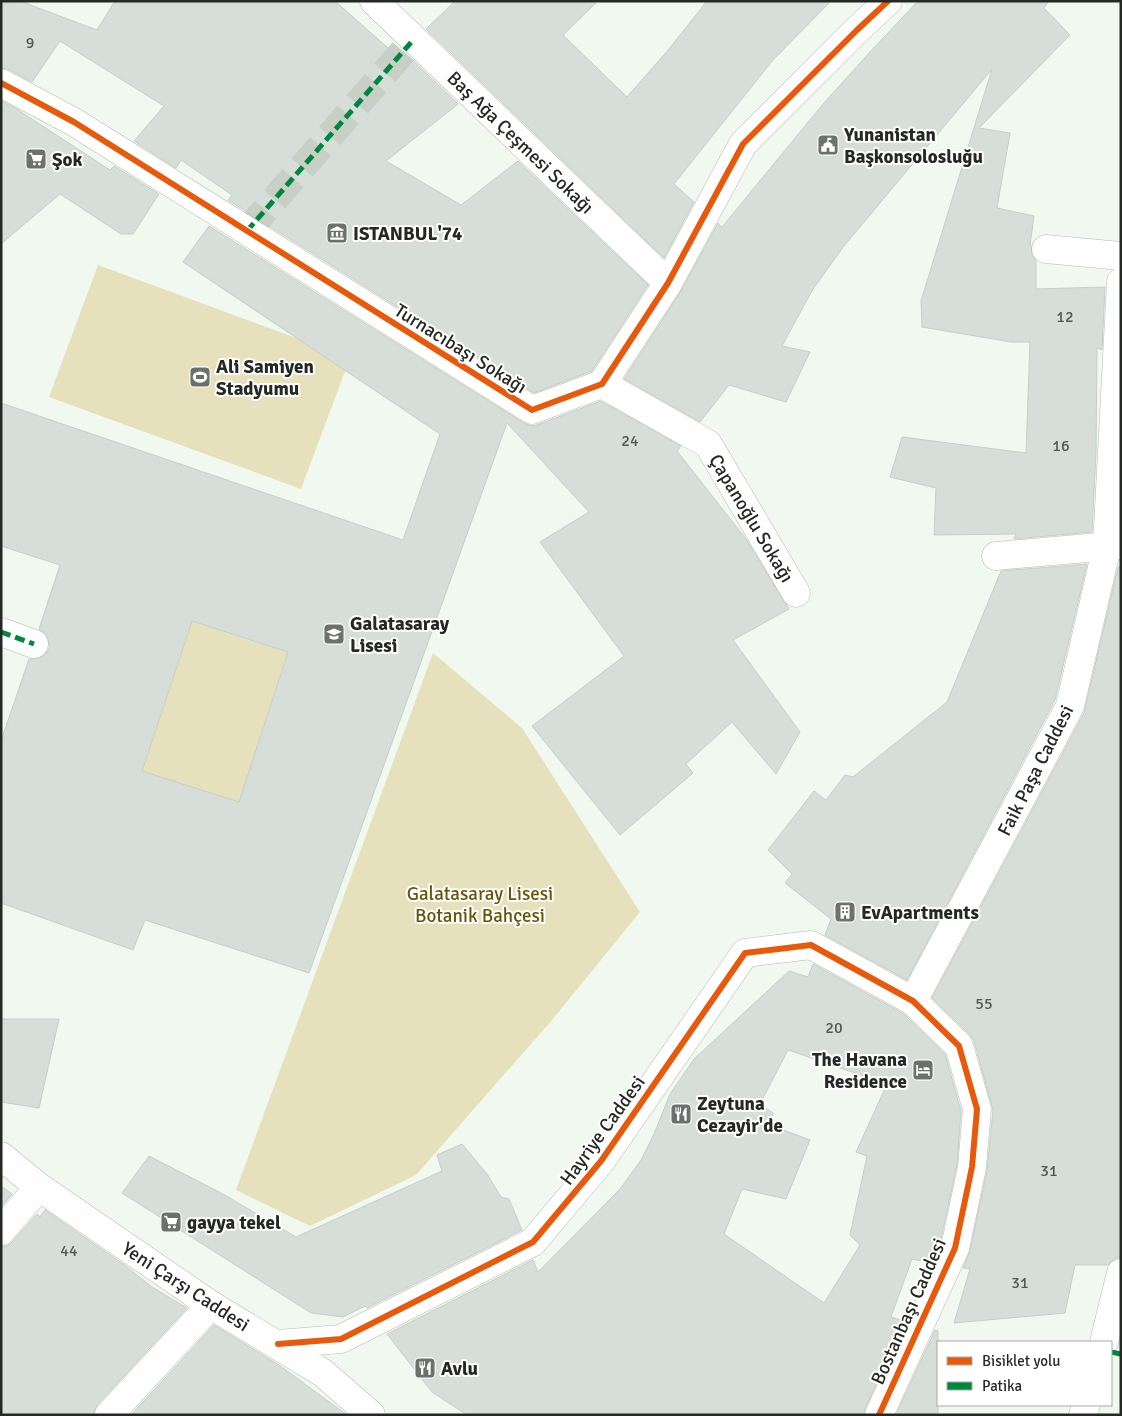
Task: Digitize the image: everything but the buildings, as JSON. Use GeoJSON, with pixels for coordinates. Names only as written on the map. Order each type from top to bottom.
{"type":"FeatureCollection","features":[{"type":"Feature","properties":{"kind":"street","name":"Baş Ağa Çeşmesi Sokağı"},"geometry":{"type":"LineString","coordinates":[[374,1],[668,284]]}},
{"type":"Feature","properties":{"kind":"street"},"geometry":{"type":"LineString","coordinates":[[602,384],[668,284],[743,144],[888,1]]}},
{"type":"Feature","properties":{"kind":"street","name":"Turnacıbaşı Sokağı"},"geometry":{"type":"LineString","coordinates":[[1,83],[74,122],[532,410],[602,384]]}},
{"type":"Feature","properties":{"kind":"street"},"geometry":{"type":"LineString","coordinates":[[1046,249],[1121,256]]}},
{"type":"Feature","properties":{"kind":"street","name":"Faik Paşa Caddesi"},"geometry":{"type":"LineString","coordinates":[[913,1001],[1070,706],[1114,546],[1121,282]]}},
{"type":"Feature","properties":{"kind":"street","name":"Çapanoğlu Sokağı"},"geometry":{"type":"LineString","coordinates":[[602,384],[708,444],[796,593]]}},
{"type":"Feature","properties":{"kind":"street"},"geometry":{"type":"LineString","coordinates":[[996,556],[1114,546]]}},
{"type":"Feature","properties":{"kind":"street"},"geometry":{"type":"LineString","coordinates":[[1,632],[34,644]]}},
{"type":"Feature","properties":{"kind":"street","name":"Hayriye Caddesi"},"geometry":{"type":"LineString","coordinates":[[278,1344],[341,1339],[533,1242],[601,1161],[745,953],[811,945],[913,1001]]}},
{"type":"Feature","properties":{"kind":"street","name":"Bostanbaşı Caddesi"},"geometry":{"type":"LineString","coordinates":[[879,1415],[955,1248],[972,1167],[977,1110],[959,1046],[913,1001]]}},
{"type":"Feature","properties":{"kind":"street","name":"Yeni Çarşı Caddesi"},"geometry":{"type":"LineString","coordinates":[[1,1156],[39,1187],[211,1305],[323,1373],[371,1415]]}},
{"type":"Feature","properties":{"kind":"street"},"geometry":{"type":"LineString","coordinates":[[1,1231],[39,1187]]}},
{"type":"Feature","properties":{"kind":"street"},"geometry":{"type":"LineString","coordinates":[[1104,1341],[1121,1273]]}},
{"type":"Feature","properties":{"kind":"street"},"geometry":{"type":"LineString","coordinates":[[109,1415],[211,1305]]}},
{"type":"Feature","properties":{"kind":"street"},"geometry":{"type":"LineString","coordinates":[[323,1373],[341,1339]]}},
{"type":"Feature","properties":{"kind":"green space","name":"Ali Samiyen Stadyumu"},"geometry":{"type":"Polygon","coordinates":[[[98,265],[350,358],[301,489],[49,397],[98,265]]]}},
{"type":"Feature","properties":{"kind":"green space"},"geometry":{"type":"Polygon","coordinates":[[[192,621],[288,652],[239,802],[142,771],[192,621]]]}},
{"type":"Feature","properties":{"kind":"green space","name":"Galatasaray Lisesi Botanik Bahçesi"},"geometry":{"type":"Polygon","coordinates":[[[433,653],[522,728],[640,912],[552,1020],[416,1175],[310,1226],[236,1190],[433,653]]]}},
{"type":"Feature","properties":{"kind":"tunnel"},"geometry":{"type":"LineString","coordinates":[[247,231],[414,39]]}},
{"type":"Feature","properties":{"kind":"marked path"},"geometry":{"type":"LineString","coordinates":[[247,231],[414,39]]}},
{"type":"Feature","properties":{"kind":"marked path"},"geometry":{"type":"LineString","coordinates":[[1,632],[34,644]]}},
{"type":"Feature","properties":{"kind":"marked path"},"geometry":{"type":"LineString","coordinates":[[1112,1352],[1121,1354]]}},
{"type":"Feature","properties":{"kind":"cycle path"},"geometry":{"type":"LineString","coordinates":[[1,83],[74,122],[532,410],[602,384],[668,283],[743,144],[888,1]]}},
{"type":"Feature","properties":{"kind":"cycle path"},"geometry":{"type":"LineString","coordinates":[[278,1344],[341,1339],[533,1242],[601,1161],[745,953],[811,945],[913,1001],[959,1046],[977,1109],[972,1167],[955,1248],[879,1415]]}},
{"type":"Feature","properties":{"kind":"place","name":"Yunanistan Başkonsolosluğu"},"geometry":{"type":"Point","coordinates":[828,145]}},
{"type":"Feature","properties":{"kind":"place","name":"Şok"},"geometry":{"type":"Point","coordinates":[36,159]}},
{"type":"Feature","properties":{"kind":"place","name":"ISTANBUL'74"},"geometry":{"type":"Point","coordinates":[337,233]}},
{"type":"Feature","properties":{"kind":"place","name":"Ali Samiyen Stadyumu"},"geometry":{"type":"Point","coordinates":[200,377]}},
{"type":"Feature","properties":{"kind":"place","name":"Galatasaray Lisesi"},"geometry":{"type":"Point","coordinates":[334,634]}},
{"type":"Feature","properties":{"kind":"place","name":"EvApartments"},"geometry":{"type":"Point","coordinates":[845,912]}},
{"type":"Feature","properties":{"kind":"place","name":"The Havana Residence"},"geometry":{"type":"Point","coordinates":[923,1070]}},
{"type":"Feature","properties":{"kind":"place","name":"Zeytuna Cezayir'de"},"geometry":{"type":"Point","coordinates":[681,1114]}},
{"type":"Feature","properties":{"kind":"place","name":"gayya tekel"},"geometry":{"type":"Point","coordinates":[171,1222]}},
{"type":"Feature","properties":{"kind":"place","name":"Avlu"},"geometry":{"type":"Point","coordinates":[425,1368]}}]}
